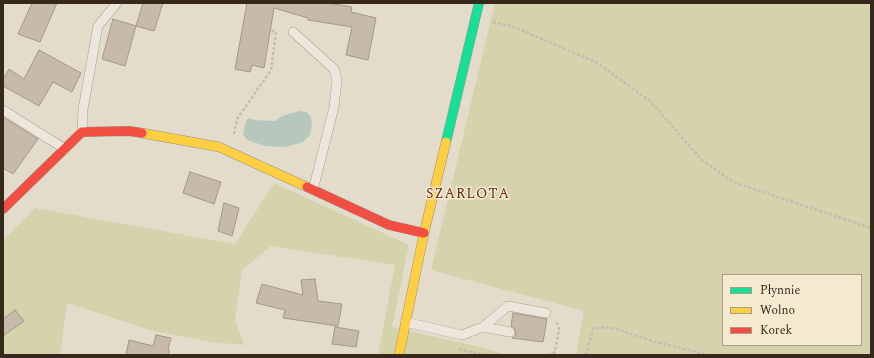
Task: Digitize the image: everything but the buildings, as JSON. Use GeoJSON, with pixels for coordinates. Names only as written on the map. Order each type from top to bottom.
{"type":"FeatureCollection","features":[{"type":"Feature","properties":{"kind":"street"},"geometry":{"type":"LineString","coordinates":[[399,355],[424,233],[479,3]]}},
{"type":"Feature","properties":{"kind":"street"},"geometry":{"type":"LineString","coordinates":[[3,208],[82,132],[130,131],[219,147],[389,225],[424,233]]}},
{"type":"Feature","properties":{"kind":"lane"},"geometry":{"type":"LineString","coordinates":[[82,132],[82,109],[98,26],[116,3]]}},
{"type":"Feature","properties":{"kind":"lane"},"geometry":{"type":"LineString","coordinates":[[293,32],[334,69],[336,80],[334,107],[313,190]]}},
{"type":"Feature","properties":{"kind":"lane"},"geometry":{"type":"LineString","coordinates":[[3,110],[65,149]]}},
{"type":"Feature","properties":{"kind":"lane"},"geometry":{"type":"LineString","coordinates":[[405,322],[462,335],[483,327],[508,306],[546,313]]}},
{"type":"Feature","properties":{"kind":"lane"},"geometry":{"type":"LineString","coordinates":[[483,327],[510,332]]}},
{"type":"Feature","properties":{"kind":"path"},"geometry":{"type":"LineString","coordinates":[[476,18],[514,27],[596,62],[650,101],[702,160],[733,182],[871,228]]}},
{"type":"Feature","properties":{"kind":"path"},"geometry":{"type":"LineString","coordinates":[[229,152],[237,119],[271,70],[276,32],[270,30]]}},
{"type":"Feature","properties":{"kind":"path"},"geometry":{"type":"LineString","coordinates":[[546,313],[555,318],[559,329],[555,352],[548,355]]}},
{"type":"Feature","properties":{"kind":"path"},"geometry":{"type":"LineString","coordinates":[[586,355],[593,329],[603,327],[617,329],[649,340],[708,355]]}},
{"type":"Feature","properties":{"kind":"green space"},"geometry":{"type":"Polygon","coordinates":[[[495,3],[871,3],[871,355],[576,355],[584,311],[431,270],[495,3]]]}},
{"type":"Feature","properties":{"kind":"green space"},"geometry":{"type":"Polygon","coordinates":[[[274,183],[409,245],[392,327],[509,355],[378,355],[395,265],[271,246],[242,270],[235,320],[244,345],[211,342],[153,331],[67,303],[60,355],[3,355],[3,240],[35,208],[235,244],[274,183]]]}},
{"type":"Feature","properties":{"kind":"shaded area"},"geometry":{"type":"Polygon","coordinates":[[[300,111],[307,112],[311,117],[312,124],[310,135],[303,142],[286,147],[265,146],[247,140],[243,134],[248,118],[255,120],[275,121],[282,116],[300,111]]]}},
{"type":"Feature","properties":{"kind":"traffic: fast"},"geometry":{"type":"LineString","coordinates":[[446,142],[479,3]]}},
{"type":"Feature","properties":{"kind":"traffic: slow"},"geometry":{"type":"LineString","coordinates":[[142,133],[219,147],[307,187]]}},
{"type":"Feature","properties":{"kind":"traffic: slow"},"geometry":{"type":"LineString","coordinates":[[399,355],[424,233],[446,142]]}},
{"type":"Feature","properties":{"kind":"traffic: jam"},"geometry":{"type":"LineString","coordinates":[[3,209],[82,132],[129,131],[142,133]]}},
{"type":"Feature","properties":{"kind":"traffic: jam"},"geometry":{"type":"LineString","coordinates":[[307,187],[389,225],[424,233]]}},
{"type":"Feature","properties":{"kind":"district","name":"SZARLOTA"},"geometry":{"type":"Point","coordinates":[468,195]}}]}
